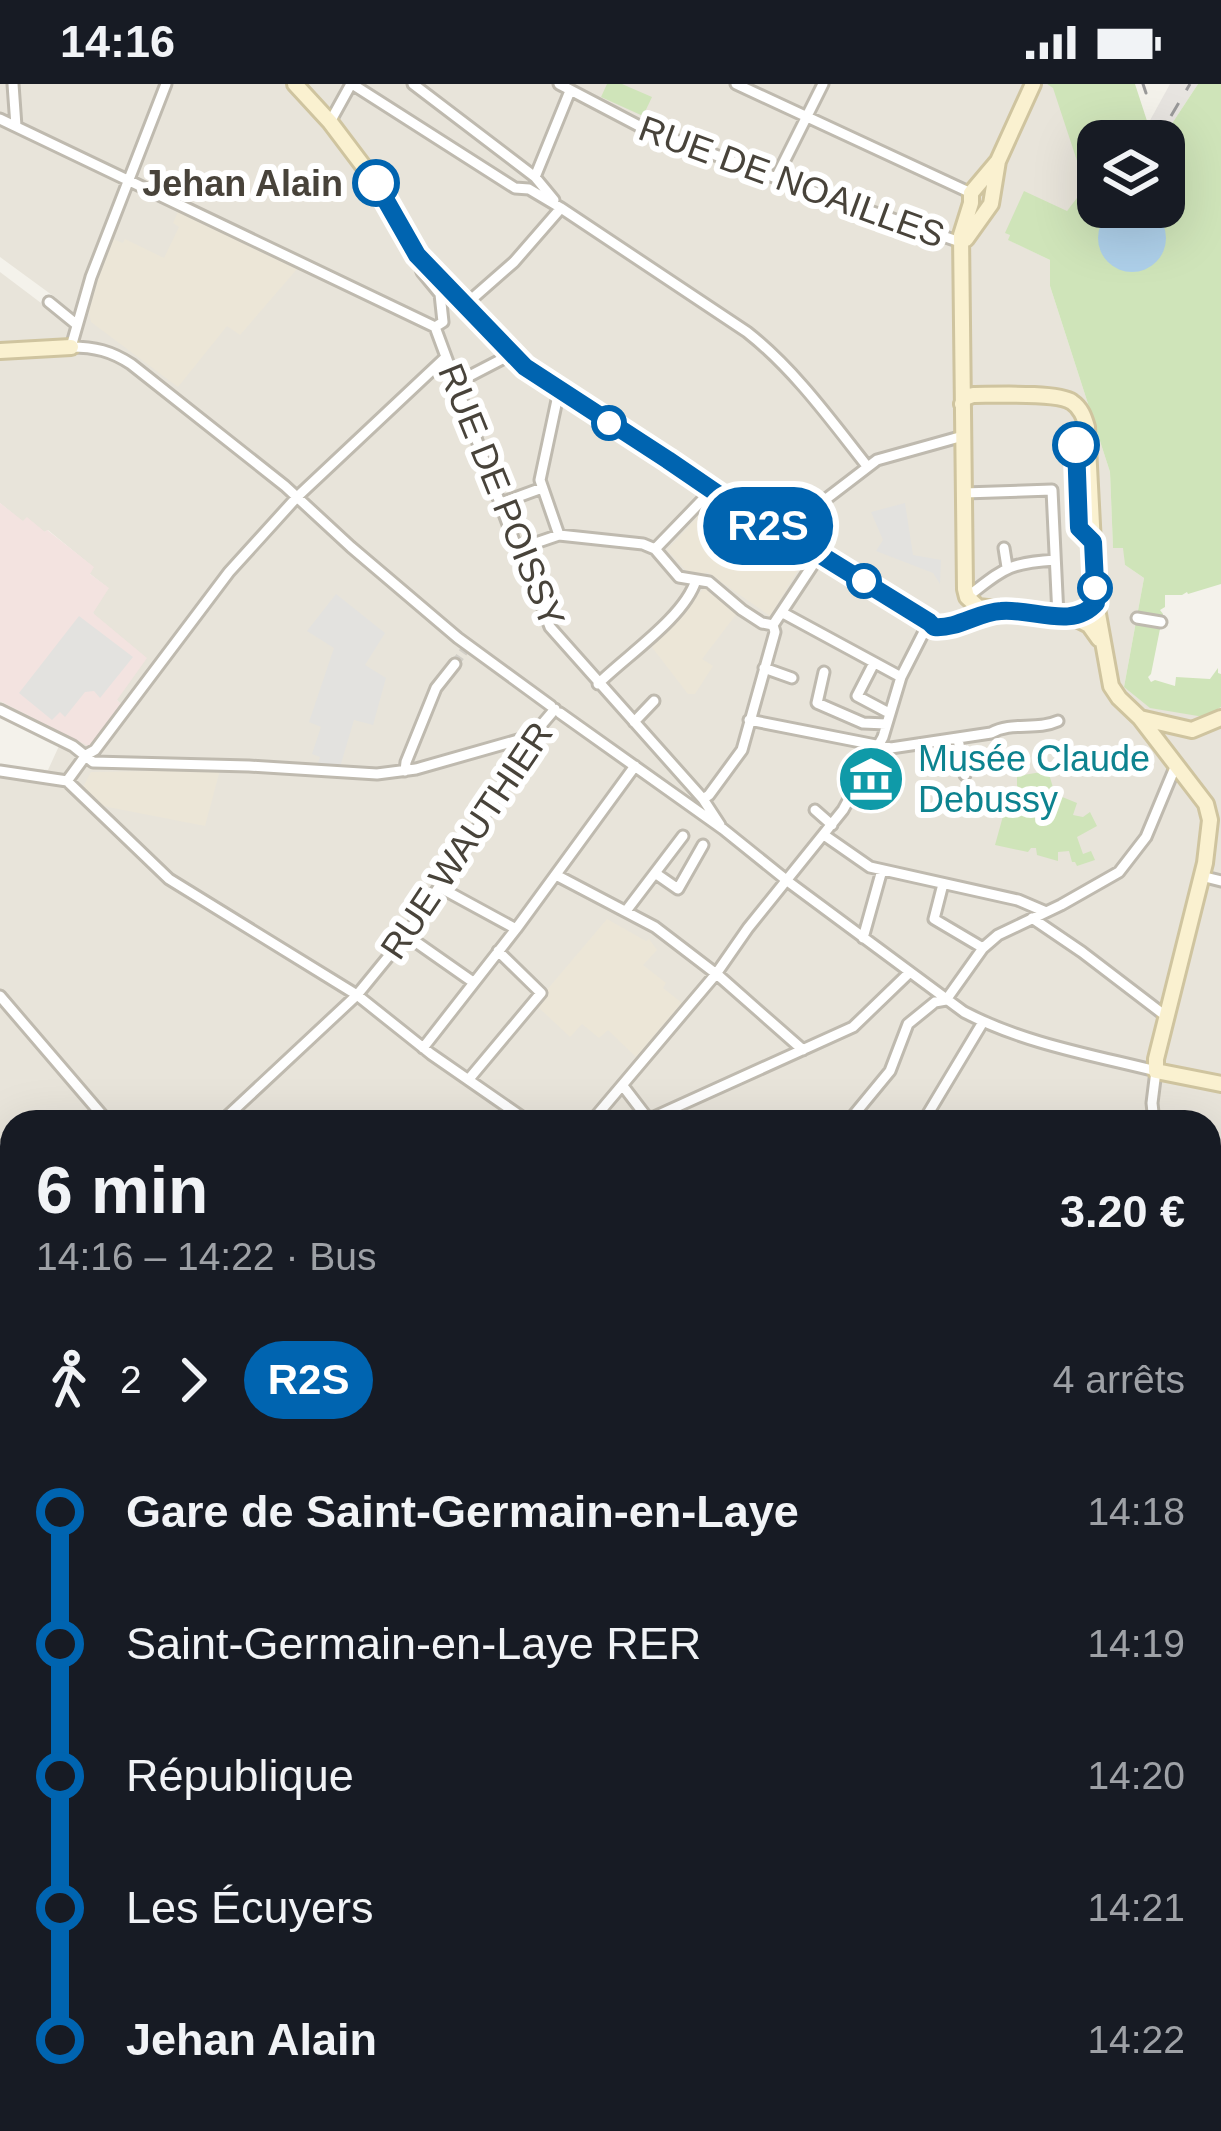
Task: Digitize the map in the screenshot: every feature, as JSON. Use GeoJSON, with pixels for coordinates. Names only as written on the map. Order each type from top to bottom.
{"type":"FeatureCollection","features":[{"type":"Feature","properties":{"kind":"main road"},"geometry":{"type":"LineString","coordinates":[[296,84],[382,191],[417,255],[525,367],[668,460],[710,480],[718,491],[778,524],[790,536],[937,622],[953,618],[965,590],[963,436],[969,399],[962,379],[963,243],[1034,84]]}},
{"type":"Feature","properties":{"kind":"main road"},"geometry":{"type":"LineString","coordinates":[[0,351],[70,346]]}},
{"type":"Feature","properties":{"kind":"main road"},"geometry":{"type":"LineString","coordinates":[[969,399],[1061,397],[1076,405],[1084,417],[1096,603],[1111,686],[1206,804],[1210,820],[1156,1071],[1221,1084]]}},
{"type":"Feature","properties":{"kind":"main road"},"geometry":{"type":"LineString","coordinates":[[965,590],[978,607],[999,610],[1065,616],[1087,613],[1096,603]]}},
{"type":"Feature","properties":{"kind":"main road"},"geometry":{"type":"LineString","coordinates":[[937,622],[934,627],[942,628],[999,610]]}},
{"type":"Feature","properties":{"kind":"main road"},"geometry":{"type":"LineString","coordinates":[[1065,616],[1089,625],[1102,645]]}},
{"type":"Feature","properties":{"kind":"main road"},"geometry":{"type":"LineString","coordinates":[[1140,718],[1192,730],[1221,718]]}},
{"type":"Feature","properties":{"kind":"main road"},"geometry":{"type":"LineString","coordinates":[[1158,741],[1177,728]]}},
{"type":"Feature","properties":{"kind":"street"},"geometry":{"type":"LineString","coordinates":[[13,84],[16,127]]}},
{"type":"Feature","properties":{"kind":"street"},"geometry":{"type":"LineString","coordinates":[[166,84],[91,277],[70,346],[113,352],[131,364],[220,432],[458,638],[587,736],[723,829],[946,1000],[983,1022],[1156,1071],[1153,1110]]}},
{"type":"Feature","properties":{"kind":"street"},"geometry":{"type":"LineString","coordinates":[[330,122],[351,84],[514,188],[529,189],[561,208],[766,347],[867,466]]}},
{"type":"Feature","properties":{"kind":"street"},"geometry":{"type":"LineString","coordinates":[[413,84],[536,177],[561,208]]}},
{"type":"Feature","properties":{"kind":"street"},"geometry":{"type":"LineString","coordinates":[[736,84],[980,197]]}},
{"type":"Feature","properties":{"kind":"street"},"geometry":{"type":"LineString","coordinates":[[776,178],[824,84]]}},
{"type":"Feature","properties":{"kind":"street"},"geometry":{"type":"LineString","coordinates":[[536,177],[564,86]]}},
{"type":"Feature","properties":{"kind":"street","name":"RUE DE NOAILLES"},"geometry":{"type":"LineString","coordinates":[[564,86],[641,127],[963,243]]}},
{"type":"Feature","properties":{"kind":"street"},"geometry":{"type":"LineString","coordinates":[[0,119],[439,324]]}},
{"type":"Feature","properties":{"kind":"street"},"geometry":{"type":"LineString","coordinates":[[465,305],[514,262],[561,208]]}},
{"type":"Feature","properties":{"kind":"street","name":"RUE DE POISSY"},"geometry":{"type":"LineString","coordinates":[[417,255],[422,272],[440,295],[439,324],[446,357],[550,626],[703,799],[723,829]]}},
{"type":"Feature","properties":{"kind":"street"},"geometry":{"type":"LineString","coordinates":[[49,302],[76,324]]}},
{"type":"Feature","properties":{"kind":"street"},"geometry":{"type":"LineString","coordinates":[[456,383],[512,354]]}},
{"type":"Feature","properties":{"kind":"street"},"geometry":{"type":"LineString","coordinates":[[67,781],[208,597],[297,497],[446,357]]}},
{"type":"Feature","properties":{"kind":"street"},"geometry":{"type":"LineString","coordinates":[[559,536],[540,480],[562,392]]}},
{"type":"Feature","properties":{"kind":"street"},"geometry":{"type":"LineString","coordinates":[[790,536],[796,522],[877,460],[963,436]]}},
{"type":"Feature","properties":{"kind":"street"},"geometry":{"type":"LineString","coordinates":[[501,503],[542,488]]}},
{"type":"Feature","properties":{"kind":"street"},"geometry":{"type":"LineString","coordinates":[[964,493],[1052,490],[1055,560],[1065,616]]}},
{"type":"Feature","properties":{"kind":"street"},"geometry":{"type":"LineString","coordinates":[[655,549],[718,491]]}},
{"type":"Feature","properties":{"kind":"street"},"geometry":{"type":"LineString","coordinates":[[518,549],[559,536],[644,544],[655,549],[680,578],[709,582],[742,610],[773,626]]}},
{"type":"Feature","properties":{"kind":"street"},"geometry":{"type":"LineString","coordinates":[[1004,548],[1007,567]]}},
{"type":"Feature","properties":{"kind":"street"},"geometry":{"type":"LineString","coordinates":[[773,626],[820,554]]}},
{"type":"Feature","properties":{"kind":"street"},"geometry":{"type":"LineString","coordinates":[[965,590],[1007,567],[1055,560]]}},
{"type":"Feature","properties":{"kind":"street"},"geometry":{"type":"LineString","coordinates":[[598,684],[674,612],[696,580]]}},
{"type":"Feature","properties":{"kind":"street"},"geometry":{"type":"LineString","coordinates":[[783,613],[901,676]]}},
{"type":"Feature","properties":{"kind":"street"},"geometry":{"type":"LineString","coordinates":[[1137,618],[1160,622]]}},
{"type":"Feature","properties":{"kind":"street"},"geometry":{"type":"LineString","coordinates":[[602,1110],[716,974],[858,788],[883,737],[901,676],[937,622]]}},
{"type":"Feature","properties":{"kind":"street"},"geometry":{"type":"LineString","coordinates":[[703,799],[742,750],[773,626]]}},
{"type":"Feature","properties":{"kind":"street"},"geometry":{"type":"LineString","coordinates":[[874,663],[856,696],[887,719]]}},
{"type":"Feature","properties":{"kind":"street"},"geometry":{"type":"LineString","coordinates":[[405,771],[436,688],[455,664]]}},
{"type":"Feature","properties":{"kind":"street"},"geometry":{"type":"LineString","coordinates":[[764,668],[792,678]]}},
{"type":"Feature","properties":{"kind":"street"},"geometry":{"type":"LineString","coordinates":[[824,672],[817,703],[863,723],[887,719]]}},
{"type":"Feature","properties":{"kind":"street"},"geometry":{"type":"LineString","coordinates":[[634,722],[654,701]]}},
{"type":"Feature","properties":{"kind":"street","name":"RUE WAUTHIER"},"geometry":{"type":"LineString","coordinates":[[234,1110],[357,995],[406,935],[532,736],[555,709]]}},
{"type":"Feature","properties":{"kind":"street"},"geometry":{"type":"LineString","coordinates":[[0,710],[93,762],[260,766],[362,775],[405,771],[532,736]]}},
{"type":"Feature","properties":{"kind":"street"},"geometry":{"type":"LineString","coordinates":[[749,720],[876,747],[958,739],[1001,727],[1043,728],[1058,721]]}},
{"type":"Feature","properties":{"kind":"street"},"geometry":{"type":"LineString","coordinates":[[958,739],[965,776]]}},
{"type":"Feature","properties":{"kind":"street"},"geometry":{"type":"LineString","coordinates":[[858,1110],[890,1071],[908,1024],[935,1002],[946,1000],[983,948],[998,935],[1119,872],[1146,837],[1176,765]]}},
{"type":"Feature","properties":{"kind":"street"},"geometry":{"type":"LineString","coordinates":[[423,1048],[635,766]]}},
{"type":"Feature","properties":{"kind":"street"},"geometry":{"type":"LineString","coordinates":[[0,771],[67,781],[169,879],[357,995],[512,1110]]}},
{"type":"Feature","properties":{"kind":"street"},"geometry":{"type":"LineString","coordinates":[[815,810],[832,825]]}},
{"type":"Feature","properties":{"kind":"street"},"geometry":{"type":"LineString","coordinates":[[824,835],[860,862],[882,870],[1018,900],[1046,912]]}},
{"type":"Feature","properties":{"kind":"street"},"geometry":{"type":"LineString","coordinates":[[626,911],[683,836]]}},
{"type":"Feature","properties":{"kind":"street"},"geometry":{"type":"LineString","coordinates":[[655,873],[678,889],[703,845]]}},
{"type":"Feature","properties":{"kind":"street"},"geometry":{"type":"LineString","coordinates":[[863,938],[882,870]]}},
{"type":"Feature","properties":{"kind":"street"},"geometry":{"type":"LineString","coordinates":[[1202,874],[1221,870]]}},
{"type":"Feature","properties":{"kind":"street"},"geometry":{"type":"LineString","coordinates":[[1202,874],[1221,881]]}},
{"type":"Feature","properties":{"kind":"street"},"geometry":{"type":"LineString","coordinates":[[556,875],[655,927],[803,1050]]}},
{"type":"Feature","properties":{"kind":"street"},"geometry":{"type":"LineString","coordinates":[[943,884],[934,919],[983,948]]}},
{"type":"Feature","properties":{"kind":"street"},"geometry":{"type":"LineString","coordinates":[[440,887],[516,929]]}},
{"type":"Feature","properties":{"kind":"street"},"geometry":{"type":"LineString","coordinates":[[1032,918],[1167,1016]]}},
{"type":"Feature","properties":{"kind":"street"},"geometry":{"type":"LineString","coordinates":[[406,935],[473,982]]}},
{"type":"Feature","properties":{"kind":"street"},"geometry":{"type":"LineString","coordinates":[[469,1079],[541,993],[498,951]]}},
{"type":"Feature","properties":{"kind":"street"},"geometry":{"type":"LineString","coordinates":[[671,1110],[853,1027],[910,972]]}},
{"type":"Feature","properties":{"kind":"street"},"geometry":{"type":"LineString","coordinates":[[0,996],[100,1110]]}},
{"type":"Feature","properties":{"kind":"street"},"geometry":{"type":"LineString","coordinates":[[930,1110],[983,1022]]}},
{"type":"Feature","properties":{"kind":"street"},"geometry":{"type":"LineString","coordinates":[[623,1086],[641,1110]]}},
{"type":"Feature","properties":{"kind":"shaded area"},"geometry":{"type":"Polygon","coordinates":[[[0,84],[1053,87],[1077,141],[1077,201],[1067,211],[1010,235],[1009,240],[1050,260],[1050,286],[1110,472],[1113,548],[1124,548],[1125,565],[1144,578],[1124,687],[1204,717],[1221,707],[1221,1110],[0,1110],[0,766],[48,770],[59,746],[0,715],[0,701],[88,745],[123,706],[117,700],[93,612],[108,588],[89,573],[93,567],[48,530],[23,522],[0,503],[0,272],[45,306],[56,298],[0,257],[0,84]]]}},
{"type":"Feature","properties":{"kind":"shaded area"},"geometry":{"type":"Polygon","coordinates":[[[1170,84],[1198,84],[1174,120],[1150,120],[1170,84]]]}},
{"type":"Feature","properties":{"kind":"shaded area"},"geometry":{"type":"Polygon","coordinates":[[[178,212],[297,269],[240,335],[227,326],[178,387],[91,322],[87,305],[113,239],[123,243],[125,239],[164,258],[179,227],[173,223],[178,212]]]}},
{"type":"Feature","properties":{"kind":"shaded area"},"geometry":{"type":"Polygon","coordinates":[[[712,501],[805,559],[770,616],[707,572],[691,576],[667,550],[712,501]]]}},
{"type":"Feature","properties":{"kind":"shaded area"},"geometry":{"type":"Polygon","coordinates":[[[0,503],[23,521],[27,517],[47,530],[94,567],[90,574],[109,588],[93,613],[147,658],[117,700],[124,707],[95,745],[88,746],[0,701],[0,503]]]}},
{"type":"Feature","properties":{"kind":"shaded area"},"geometry":{"type":"Polygon","coordinates":[[[905,503],[913,555],[941,560],[940,584],[933,573],[876,551],[883,540],[871,512],[905,503]]]}},
{"type":"Feature","properties":{"kind":"shaded area"},"geometry":{"type":"Polygon","coordinates":[[[709,584],[738,612],[702,659],[713,666],[695,694],[688,694],[648,642],[709,584]]]}},
{"type":"Feature","properties":{"kind":"shaded area"},"geometry":{"type":"Polygon","coordinates":[[[336,594],[385,633],[365,665],[386,678],[373,725],[354,720],[340,767],[317,766],[320,757],[312,754],[321,727],[309,722],[334,648],[307,631],[336,594]]]}},
{"type":"Feature","properties":{"kind":"shaded area"},"geometry":{"type":"Polygon","coordinates":[[[79,616],[133,657],[100,698],[94,691],[85,692],[65,717],[60,712],[52,720],[19,693],[79,616]]]}},
{"type":"Feature","properties":{"kind":"shaded area"},"geometry":{"type":"Polygon","coordinates":[[[220,770],[205,826],[108,807],[81,791],[91,772],[220,770]]]}},
{"type":"Feature","properties":{"kind":"shaded area"},"geometry":{"type":"Polygon","coordinates":[[[607,919],[649,939],[657,950],[643,965],[682,1003],[636,1057],[608,1030],[599,1038],[582,1024],[570,1037],[535,1004],[607,919]]]}},
{"type":"Feature","properties":{"kind":"green space"},"geometry":{"type":"Polygon","coordinates":[[[607,84],[622,84],[652,97],[643,116],[601,97],[607,84]]]}},
{"type":"Feature","properties":{"kind":"green space"},"geometry":{"type":"Polygon","coordinates":[[[1047,84],[1135,84],[1147,120],[1077,120],[1077,161],[1053,88],[1047,84]]]}},
{"type":"Feature","properties":{"kind":"green space"},"geometry":{"type":"Polygon","coordinates":[[[1198,84],[1221,84],[1221,584],[1165,595],[1148,677],[1151,682],[1175,686],[1176,677],[1210,679],[1218,668],[1221,707],[1204,717],[1150,708],[1124,687],[1144,578],[1125,565],[1123,548],[1113,548],[1110,472],[1050,286],[1050,260],[1008,240],[1010,235],[1005,233],[1024,191],[1067,211],[1077,198],[1077,228],[1185,228],[1185,120],[1174,120],[1198,84]]]}},
{"type":"Feature","properties":{"kind":"green space"},"geometry":{"type":"Polygon","coordinates":[[[1048,771],[1055,794],[1077,803],[1073,815],[1083,817],[1090,812],[1097,826],[1077,837],[1083,854],[1091,851],[1095,860],[1077,866],[1069,851],[1058,852],[1058,861],[1037,855],[1036,848],[1028,852],[995,845],[1008,798],[1017,799],[1017,776],[1048,771]]]}},
{"type":"Feature","properties":{"kind":"water"},"geometry":{"type":"Polygon","coordinates":[[[1100,228],[1164,228],[1164,251],[1145,270],[1119,270],[1100,251],[1100,228]]]}},
{"type":"Feature","properties":{"kind":"tunnel"},"geometry":{"type":"LineString","coordinates":[[455,664],[468,645]]}},
{"type":"Feature","properties":{"kind":"tram line"},"geometry":{"type":"LineString","coordinates":[[1143,84],[1146,93]]}},
{"type":"Feature","properties":{"kind":"railway"},"geometry":{"type":"LineString","coordinates":[[1171,116],[1190,84]]}},
{"type":"Feature","properties":{"kind":"bus line","name":"R2S"},"geometry":{"type":"LineString","coordinates":[[376,183],[417,255],[525,367],[706,488],[934,627],[1006,610],[1073,617],[1087,613],[1096,603],[1093,542],[1079,528],[1076,445]]}},
{"type":"Feature","properties":{"kind":"place","name":"Jehan Alain"},"geometry":{"type":"Point","coordinates":[376,183]}},
{"type":"Feature","properties":{"kind":"place","name":"Musée Claude Debussy"},"geometry":{"type":"Point","coordinates":[871,779]}}]}
